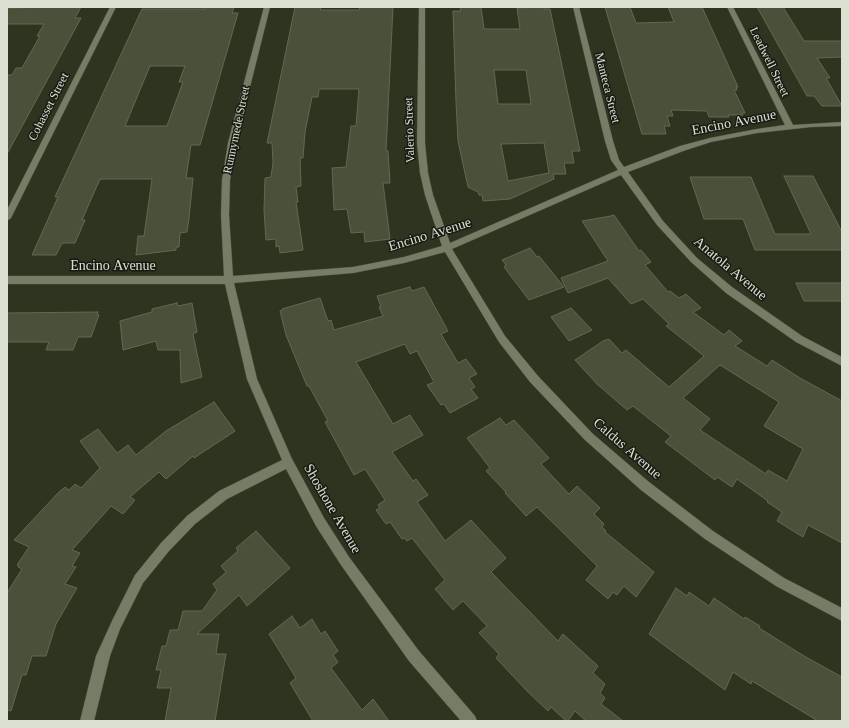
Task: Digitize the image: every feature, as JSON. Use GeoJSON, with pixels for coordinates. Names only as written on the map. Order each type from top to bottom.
{"type":"FeatureCollection","features":[{"type":"Feature","properties":{"kind":"street","name":"Cohasset Street"},"geometry":{"type":"LineString","coordinates":[[7,218],[113,7]]}},
{"type":"Feature","properties":{"kind":"street","name":"Runnymede Street"},"geometry":{"type":"LineString","coordinates":[[229,280],[226,215],[228,164],[267,7]]}},
{"type":"Feature","properties":{"kind":"street","name":"Valerio Street"},"geometry":{"type":"LineString","coordinates":[[422,7],[421,143],[424,173],[429,195],[446,248]]}},
{"type":"Feature","properties":{"kind":"street","name":"Manteca Street"},"geometry":{"type":"LineString","coordinates":[[576,7],[609,141],[615,160],[622,172]]}},
{"type":"Feature","properties":{"kind":"street","name":"Leadwell Street"},"geometry":{"type":"LineString","coordinates":[[730,7],[790,127]]}},
{"type":"Feature","properties":{"kind":"street","name":"Encino Avenue"},"geometry":{"type":"LineString","coordinates":[[7,280],[229,280],[353,270],[404,260],[446,248],[470,239],[651,159],[710,140],[757,131],[790,127],[842,124]]}},
{"type":"Feature","properties":{"kind":"street","name":"Anatola Avenue"},"geometry":{"type":"LineString","coordinates":[[622,172],[660,223],[694,260],[723,285],[799,339],[842,362]]}},
{"type":"Feature","properties":{"kind":"street","name":"Caldus Avenue"},"geometry":{"type":"LineString","coordinates":[[446,248],[502,339],[534,379],[589,437],[645,486],[709,535],[780,582],[842,615]]}},
{"type":"Feature","properties":{"kind":"street","name":"Shoshone Avenue"},"geometry":{"type":"LineString","coordinates":[[229,280],[252,379],[288,462],[320,522],[345,561],[414,656],[470,721]]}},
{"type":"Feature","properties":{"kind":"street"},"geometry":{"type":"LineString","coordinates":[[87,721],[103,656],[116,625],[143,574],[165,546],[201,511],[223,495],[288,462]]}},
{"type":"Feature","properties":{"kind":"building"},"geometry":{"type":"Polygon","coordinates":[[[81,7],[75,18],[81,18],[7,154],[7,75],[12,75],[16,68],[22,68],[40,36],[37,36],[44,24],[7,24],[7,8],[81,7]]]}},
{"type":"Feature","properties":{"kind":"building"},"geometry":{"type":"Polygon","coordinates":[[[206,7],[234,7],[232,13],[238,13],[200,145],[191,145],[186,178],[193,178],[189,218],[187,232],[180,233],[179,247],[176,247],[176,250],[136,255],[138,236],[144,236],[152,179],[100,179],[82,220],[85,220],[75,243],[62,243],[56,255],[32,255],[58,197],[55,197],[142,9],[205,9],[206,7]],[[150,66],[125,126],[167,126],[183,82],[179,82],[185,66],[150,66]]]}},
{"type":"Feature","properties":{"kind":"building"},"geometry":{"type":"Polygon","coordinates":[[[295,7],[321,7],[320,10],[359,10],[360,7],[393,7],[386,151],[388,151],[390,183],[383,183],[390,239],[365,242],[364,232],[351,233],[347,209],[334,210],[332,168],[346,167],[351,126],[356,126],[359,89],[319,89],[318,97],[312,97],[305,132],[303,158],[300,158],[301,186],[296,187],[298,202],[296,202],[303,250],[280,253],[279,246],[276,247],[276,239],[266,240],[264,210],[265,178],[271,177],[273,163],[272,143],[267,143],[295,7]]]}},
{"type":"Feature","properties":{"kind":"building"},"geometry":{"type":"Polygon","coordinates":[[[460,7],[481,7],[484,29],[520,29],[517,8],[544,7],[544,9],[550,9],[580,151],[572,151],[574,163],[564,163],[566,174],[553,174],[554,179],[510,199],[483,201],[482,195],[479,195],[478,192],[468,187],[458,141],[456,102],[453,11],[461,11],[460,7]],[[494,70],[498,104],[531,104],[526,70],[494,70]],[[544,143],[501,144],[508,181],[549,173],[544,143]]]}},
{"type":"Feature","properties":{"kind":"building"},"geometry":{"type":"Polygon","coordinates":[[[605,7],[630,7],[636,23],[674,22],[668,7],[702,7],[738,87],[736,87],[737,90],[734,90],[745,113],[742,113],[743,115],[728,115],[729,117],[709,117],[707,111],[671,110],[673,116],[667,116],[670,126],[664,126],[666,134],[642,134],[605,7]]]}},
{"type":"Feature","properties":{"kind":"building"},"geometry":{"type":"Polygon","coordinates":[[[757,7],[783,7],[804,41],[842,41],[842,57],[817,58],[830,78],[826,78],[842,106],[822,106],[814,96],[807,96],[757,7]]]}},
{"type":"Feature","properties":{"kind":"building"},"geometry":{"type":"Polygon","coordinates":[[[784,176],[813,176],[842,232],[842,250],[755,250],[743,219],[704,219],[690,177],[751,177],[775,234],[811,234],[784,176]]]}},
{"type":"Feature","properties":{"kind":"building"},"geometry":{"type":"Polygon","coordinates":[[[614,215],[639,251],[641,250],[651,262],[645,265],[668,292],[670,291],[679,298],[686,294],[701,308],[693,312],[724,335],[729,330],[742,341],[735,346],[767,366],[772,360],[800,378],[842,401],[842,543],[808,525],[803,537],[777,521],[782,512],[737,479],[732,487],[717,477],[715,480],[665,442],[671,436],[633,406],[627,410],[597,384],[575,360],[603,341],[609,339],[622,353],[626,350],[669,387],[704,356],[666,326],[669,324],[643,299],[631,304],[608,278],[568,293],[561,278],[608,261],[582,221],[614,215]],[[720,365],[683,398],[710,419],[700,430],[766,474],[768,470],[787,481],[803,449],[764,426],[779,402],[720,365]]]}},
{"type":"Feature","properties":{"kind":"building"},"geometry":{"type":"Polygon","coordinates":[[[530,248],[537,257],[539,256],[564,287],[529,300],[504,267],[506,265],[502,260],[530,248]]]}},
{"type":"Feature","properties":{"kind":"building"},"geometry":{"type":"Polygon","coordinates":[[[796,283],[842,283],[842,301],[804,301],[796,283]]]}},
{"type":"Feature","properties":{"kind":"building"},"geometry":{"type":"Polygon","coordinates":[[[410,287],[412,291],[424,287],[448,331],[441,334],[458,363],[466,359],[477,374],[469,378],[475,387],[471,389],[478,398],[450,413],[444,404],[441,405],[427,385],[434,382],[417,351],[410,354],[405,344],[356,362],[393,424],[410,415],[423,435],[392,452],[413,481],[416,479],[428,495],[417,502],[445,541],[471,520],[506,558],[491,572],[558,641],[563,634],[598,666],[593,673],[605,684],[600,693],[605,698],[601,704],[623,721],[586,721],[575,711],[568,721],[566,721],[551,707],[548,711],[527,691],[496,658],[499,654],[479,633],[487,626],[463,601],[453,610],[435,589],[445,580],[412,538],[407,541],[404,538],[402,539],[390,522],[386,524],[376,510],[380,508],[378,505],[385,500],[365,469],[354,475],[325,422],[328,421],[309,386],[307,386],[286,335],[280,311],[283,310],[282,309],[320,298],[328,321],[331,320],[334,330],[383,316],[379,307],[381,307],[377,296],[410,287]]]}},
{"type":"Feature","properties":{"kind":"building"},"geometry":{"type":"Polygon","coordinates":[[[177,303],[178,306],[192,303],[197,332],[193,334],[202,377],[181,383],[180,350],[158,350],[156,341],[123,350],[120,321],[152,312],[152,309],[177,303]]]}},
{"type":"Feature","properties":{"kind":"building"},"geometry":{"type":"Polygon","coordinates":[[[571,308],[592,330],[569,341],[551,317],[571,308]]]}},
{"type":"Feature","properties":{"kind":"building"},"geometry":{"type":"Polygon","coordinates":[[[98,312],[97,315],[99,315],[91,337],[78,337],[73,350],[46,350],[49,342],[7,342],[7,313],[98,312]]]}},
{"type":"Feature","properties":{"kind":"building"},"geometry":{"type":"Polygon","coordinates":[[[214,402],[235,431],[194,458],[193,456],[166,479],[159,472],[130,497],[135,500],[123,514],[111,506],[72,550],[80,553],[72,566],[76,567],[65,584],[77,588],[56,624],[46,656],[32,656],[26,675],[22,675],[11,711],[7,710],[7,593],[22,569],[17,565],[29,547],[14,540],[65,487],[69,490],[75,484],[81,488],[100,468],[80,441],[98,429],[117,453],[128,445],[136,455],[166,431],[214,402]]]}},
{"type":"Feature","properties":{"kind":"building"},"geometry":{"type":"Polygon","coordinates":[[[500,418],[506,425],[514,420],[549,458],[541,464],[569,494],[577,486],[600,508],[594,514],[604,524],[602,527],[606,531],[605,532],[654,572],[636,597],[624,586],[617,595],[613,592],[608,599],[586,580],[597,566],[537,507],[526,516],[486,471],[490,468],[467,438],[500,418]]]}},
{"type":"Feature","properties":{"kind":"building"},"geometry":{"type":"Polygon","coordinates":[[[256,531],[290,568],[247,606],[239,595],[197,634],[219,634],[216,654],[226,654],[215,721],[165,721],[171,688],[157,688],[161,670],[156,670],[162,646],[166,646],[170,630],[178,630],[183,611],[202,611],[217,590],[213,584],[226,572],[221,566],[238,551],[236,548],[256,531]]]}},
{"type":"Feature","properties":{"kind":"building"},"geometry":{"type":"Polygon","coordinates":[[[676,588],[687,596],[689,592],[709,606],[714,598],[744,619],[745,617],[760,626],[759,628],[804,656],[842,677],[842,721],[818,721],[752,681],[751,684],[733,672],[725,690],[649,634],[676,588]]]}},
{"type":"Feature","properties":{"kind":"building"},"geometry":{"type":"Polygon","coordinates":[[[292,616],[300,628],[312,619],[321,634],[325,631],[338,651],[333,655],[338,662],[331,668],[362,710],[373,699],[389,721],[313,721],[290,683],[296,678],[269,634],[292,616]]]}}]}
